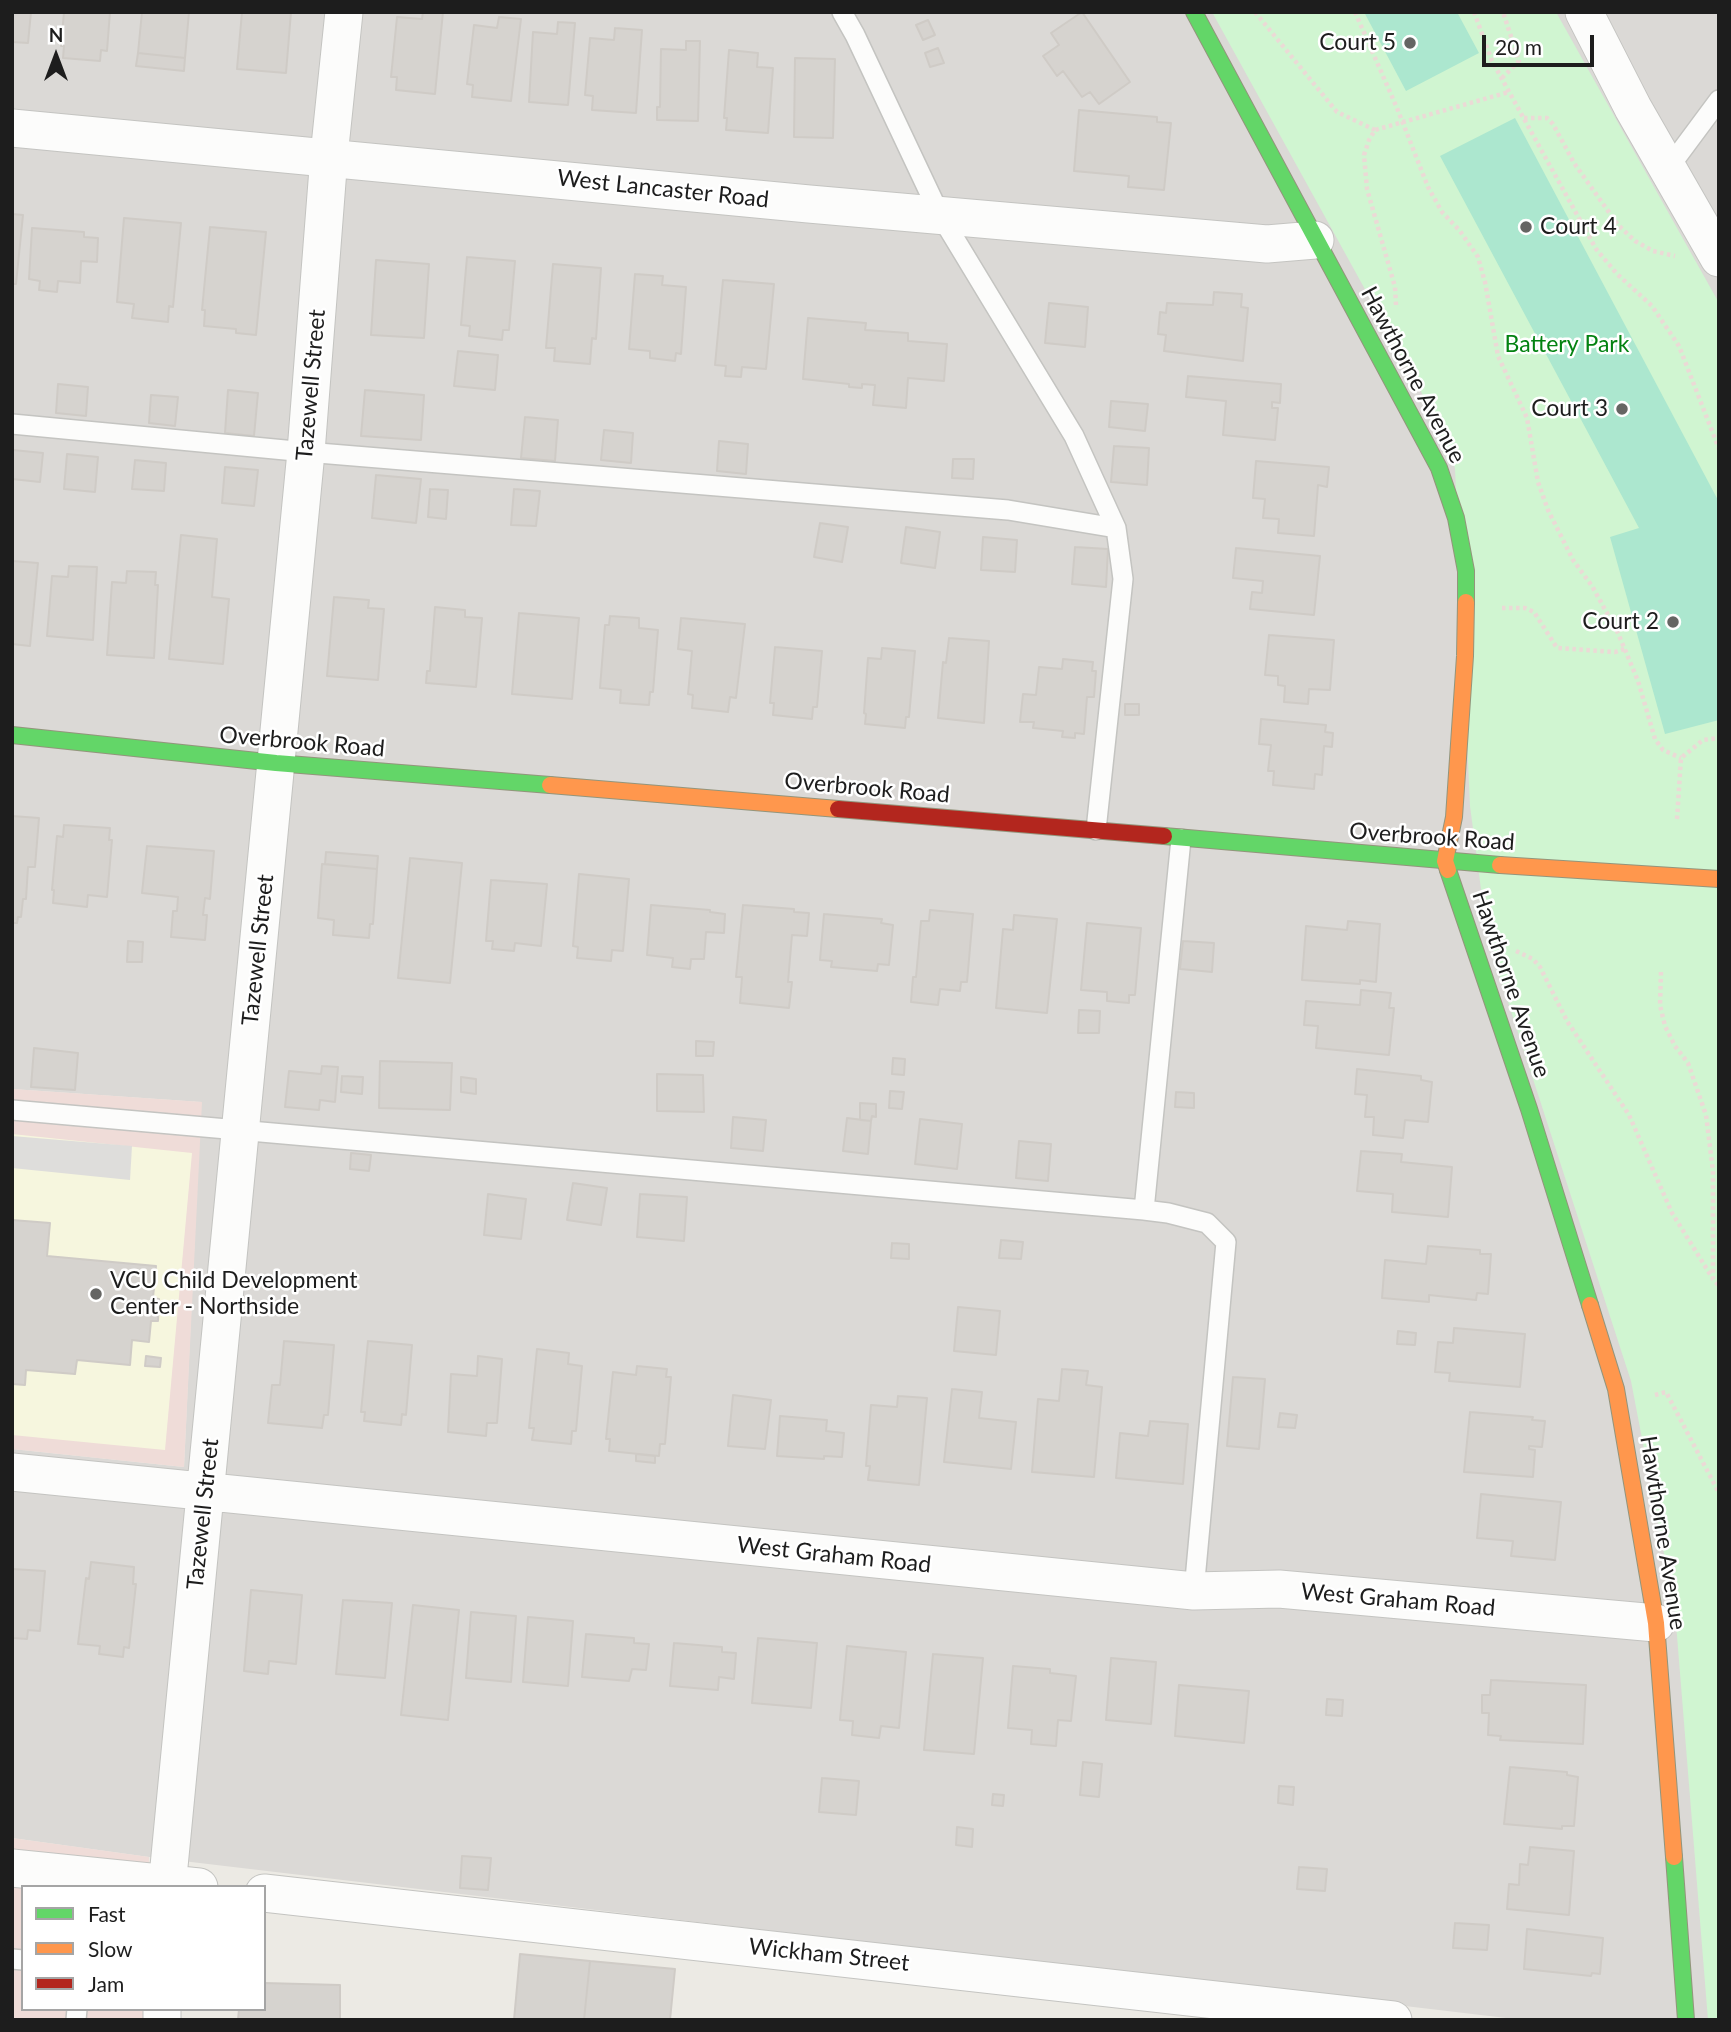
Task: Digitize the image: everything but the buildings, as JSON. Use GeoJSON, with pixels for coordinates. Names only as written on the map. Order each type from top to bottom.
{"type":"FeatureCollection","features":[{"type":"Feature","properties":{"kind":"street","name":"Tazewell Street"},"geometry":{"type":"LineString","coordinates":[[178,1885],[205,1490],[306,452],[329,156],[344,12]]}},
{"type":"Feature","properties":{"kind":"street","name":"Hawthorne Avenue"},"geometry":{"type":"LineString","coordinates":[[1194,12],[1440,468],[1456,518],[1466,570],[1465,656],[1454,817],[1446,861],[1530,1109],[1616,1389],[1656,1623],[1686,2020]]}},
{"type":"Feature","properties":{"kind":"street"},"geometry":{"type":"LineString","coordinates":[[1584,12],[1667,170],[1719,258]]}},
{"type":"Feature","properties":{"kind":"street","name":"West Lancaster Road"},"geometry":{"type":"LineString","coordinates":[[12,128],[329,156],[809,204],[1267,244],[1315,240]]}},
{"type":"Feature","properties":{"kind":"street","name":"Overbrook Road"},"geometry":{"type":"LineString","coordinates":[[12,736],[276,763],[1181,839],[1446,861],[1719,879]]}},
{"type":"Feature","properties":{"kind":"street","name":"West Graham Road"},"geometry":{"type":"LineString","coordinates":[[12,1472],[1194,1591],[1279,1588],[1656,1623]]}},
{"type":"Feature","properties":{"kind":"street"},"geometry":{"type":"LineString","coordinates":[[12,1868],[169,1885]]}},
{"type":"Feature","properties":{"kind":"street","name":"Wickham Street"},"geometry":{"type":"LineString","coordinates":[[266,1893],[1393,2020]]}},
{"type":"Feature","properties":{"kind":"lane"},"geometry":{"type":"LineString","coordinates":[[842,12],[939,214],[1074,436],[1116,528],[1123,579],[1096,830]]}},
{"type":"Feature","properties":{"kind":"lane"},"geometry":{"type":"LineString","coordinates":[[1667,170],[1719,100]]}},
{"type":"Feature","properties":{"kind":"lane"},"geometry":{"type":"LineString","coordinates":[[12,424],[306,452],[1008,510],[1116,528]]}},
{"type":"Feature","properties":{"kind":"lane"},"geometry":{"type":"LineString","coordinates":[[1144,1210],[1181,839]]}},
{"type":"Feature","properties":{"kind":"lane"},"geometry":{"type":"LineString","coordinates":[[12,1110],[1144,1210],[1207,1223],[1226,1242],[1194,1591]]}},
{"type":"Feature","properties":{"kind":"path"},"geometry":{"type":"LineString","coordinates":[[1255,12],[1337,112],[1375,130],[1509,92]]}},
{"type":"Feature","properties":{"kind":"path"},"geometry":{"type":"LineString","coordinates":[[1355,12],[1435,200],[1478,257],[1498,356],[1527,418],[1538,482],[1548,510],[1573,560],[1592,586],[1625,649],[1638,681],[1655,739],[1663,750],[1681,758]]}},
{"type":"Feature","properties":{"kind":"path"},"geometry":{"type":"LineString","coordinates":[[1474,12],[1492,61],[1596,250],[1652,306],[1665,323],[1688,366],[1719,449]]}},
{"type":"Feature","properties":{"kind":"path"},"geometry":{"type":"LineString","coordinates":[[1502,78],[1519,61],[1503,12]]}},
{"type":"Feature","properties":{"kind":"path"},"geometry":{"type":"LineString","coordinates":[[1524,118],[1547,118],[1553,124],[1574,163],[1618,225],[1635,241],[1653,251],[1675,256]]}},
{"type":"Feature","properties":{"kind":"path"},"geometry":{"type":"LineString","coordinates":[[1375,130],[1364,155],[1364,169],[1367,189],[1395,287],[1397,330],[1382,358]]}},
{"type":"Feature","properties":{"kind":"path"},"geometry":{"type":"LineString","coordinates":[[1497,608],[1525,608],[1534,612],[1557,648],[1615,652],[1625,649]]}},
{"type":"Feature","properties":{"kind":"path"},"geometry":{"type":"LineString","coordinates":[[1677,819],[1681,758],[1703,740],[1719,738]]}},
{"type":"Feature","properties":{"kind":"path"},"geometry":{"type":"LineString","coordinates":[[1510,949],[1533,959],[1540,967],[1567,1021],[1629,1115],[1672,1213],[1719,1286]]}},
{"type":"Feature","properties":{"kind":"path"},"geometry":{"type":"LineString","coordinates":[[1661,972],[1660,1005],[1665,1026],[1688,1063],[1706,1115],[1714,1195],[1713,1279]]}},
{"type":"Feature","properties":{"kind":"path"},"geometry":{"type":"LineString","coordinates":[[1654,1395],[1666,1392],[1719,1493]]}},
{"type":"Feature","properties":{"kind":"shaded area"},"geometry":{"type":"Polygon","coordinates":[[[12,12],[1719,12],[1719,2020],[1523,2020],[149,1857],[12,1838],[12,1449],[184,1467],[201,1102],[12,1089],[12,12]]]}},
{"type":"Feature","properties":{"kind":"shaded area","name":"VCU Child Development Center - Northside"},"geometry":{"type":"Polygon","coordinates":[[[12,1089],[202,1102],[184,1467],[12,1449],[12,1089]]]}},
{"type":"Feature","properties":{"kind":"shaded area","name":"VCU Child Development Center - Northside"},"geometry":{"type":"Polygon","coordinates":[[[12,1134],[192,1153],[165,1450],[12,1435],[12,1134]]]}},
{"type":"Feature","properties":{"kind":"shaded area"},"geometry":{"type":"Polygon","coordinates":[[[12,1136],[132,1146],[130,1180],[12,1168],[12,1136]]]}},
{"type":"Feature","properties":{"kind":"shaded area"},"geometry":{"type":"Polygon","coordinates":[[[12,1838],[149,1857],[148,1885],[21,1885],[21,2011],[144,2011],[144,2020],[12,2020],[12,1838]]]}},
{"type":"Feature","properties":{"kind":"green space","name":"Battery Park"},"geometry":{"type":"Polygon","coordinates":[[[1212,12],[1556,12],[1719,303],[1719,2020],[1708,2020],[1675,1611],[1631,1381],[1498,971],[1484,912],[1470,806],[1455,468],[1420,389],[1212,12]]]}},
{"type":"Feature","properties":{"kind":"green space"},"geometry":{"type":"Polygon","coordinates":[[[1364,12],[1457,12],[1479,53],[1406,91],[1364,12]]]}},
{"type":"Feature","properties":{"kind":"green space"},"geometry":{"type":"Polygon","coordinates":[[[1515,118],[1719,502],[1719,720],[1665,734],[1610,537],[1639,528],[1440,156],[1515,118]]]}},
{"type":"Feature","properties":{"kind":"traffic: fast"},"geometry":{"type":"LineString","coordinates":[[1194,12],[1439,468],[1456,518],[1466,571],[1466,602]]}},
{"type":"Feature","properties":{"kind":"traffic: fast"},"geometry":{"type":"LineString","coordinates":[[12,735],[276,763],[550,785]]}},
{"type":"Feature","properties":{"kind":"traffic: fast"},"geometry":{"type":"LineString","coordinates":[[1164,836],[1500,865]]}},
{"type":"Feature","properties":{"kind":"traffic: fast"},"geometry":{"type":"LineString","coordinates":[[1448,870],[1529,1109],[1590,1305]]}},
{"type":"Feature","properties":{"kind":"traffic: fast"},"geometry":{"type":"LineString","coordinates":[[1674,1857],[1686,2020]]}},
{"type":"Feature","properties":{"kind":"traffic: slow"},"geometry":{"type":"LineString","coordinates":[[1448,870],[1445,861],[1454,817],[1466,602]]}},
{"type":"Feature","properties":{"kind":"traffic: slow"},"geometry":{"type":"LineString","coordinates":[[550,785],[838,809]]}},
{"type":"Feature","properties":{"kind":"traffic: slow"},"geometry":{"type":"LineString","coordinates":[[1500,865],[1719,879]]}},
{"type":"Feature","properties":{"kind":"traffic: slow"},"geometry":{"type":"LineString","coordinates":[[1590,1305],[1616,1389],[1656,1623],[1674,1857]]}},
{"type":"Feature","properties":{"kind":"traffic: jam"},"geometry":{"type":"LineString","coordinates":[[838,809],[1164,836]]}},
{"type":"Feature","properties":{"kind":"place","name":"Court 5"},"geometry":{"type":"Point","coordinates":[1410,43]}},
{"type":"Feature","properties":{"kind":"place","name":"Court 4"},"geometry":{"type":"Point","coordinates":[1526,227]}},
{"type":"Feature","properties":{"kind":"place","name":"Court 3"},"geometry":{"type":"Point","coordinates":[1622,409]}},
{"type":"Feature","properties":{"kind":"place","name":"Court 2"},"geometry":{"type":"Point","coordinates":[1673,622]}},
{"type":"Feature","properties":{"kind":"place","name":"VCU Child Development Center - Northside"},"geometry":{"type":"Point","coordinates":[96,1294]}}]}
